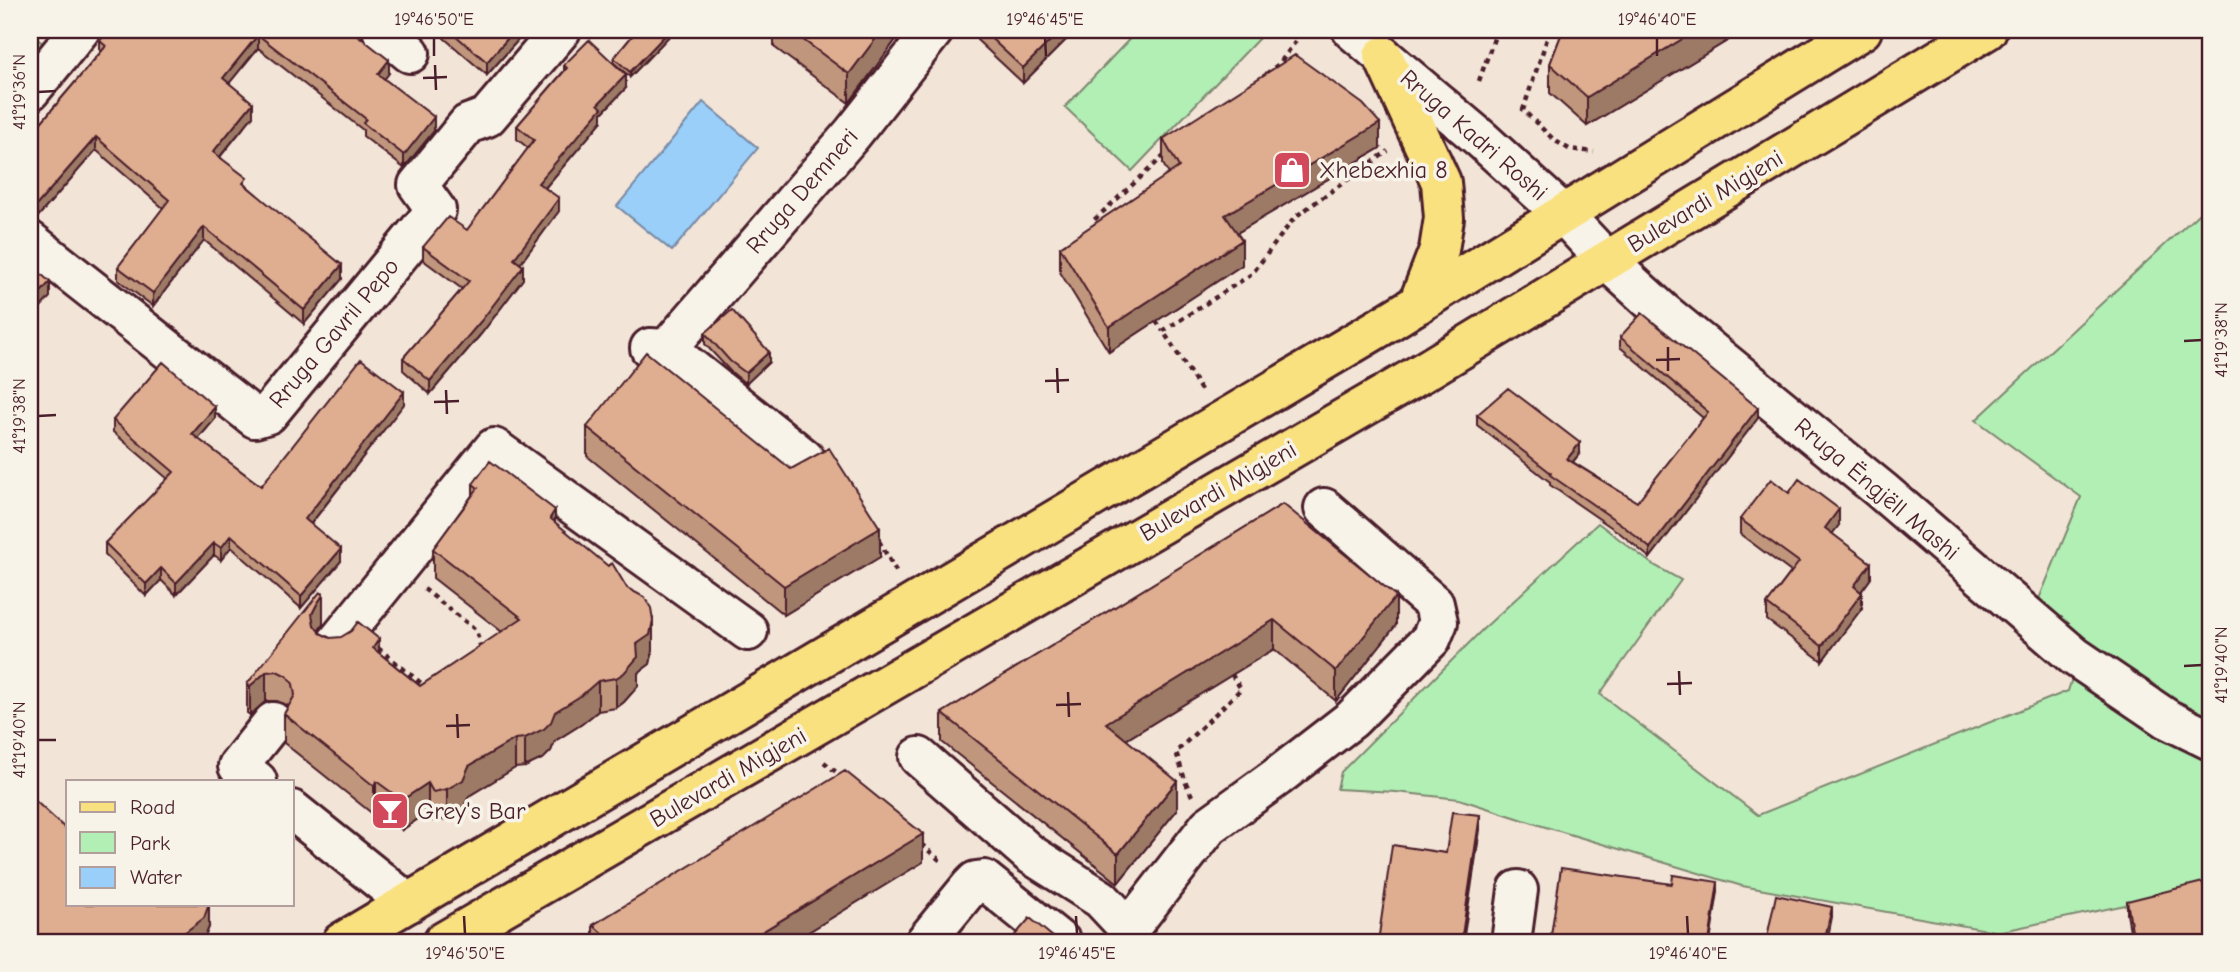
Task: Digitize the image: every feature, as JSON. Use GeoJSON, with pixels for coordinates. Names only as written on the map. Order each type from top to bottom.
{"type":"FeatureCollection","features":[{"type":"Feature","properties":{"kind":"main road"},"geometry":{"type":"LineString","coordinates":[[342,942],[1418,304],[1862,30]]}},
{"type":"Feature","properties":{"kind":"main road","name":"Bulevardi Migjeni"},"geometry":{"type":"LineString","coordinates":[[452,940],[1410,380],[1987,30]]}},
{"type":"Feature","properties":{"kind":"main road"},"geometry":{"type":"LineString","coordinates":[[1383,56],[1441,182],[1444,218],[1439,250],[1418,304]]}},
{"type":"Feature","properties":{"kind":"street"},"geometry":{"type":"LineString","coordinates":[[30,91],[80,30]]}},
{"type":"Feature","properties":{"kind":"street","name":"Rruga Gavril Pepo"},"geometry":{"type":"LineString","coordinates":[[30,241],[255,418],[262,417],[268,414],[436,211],[418,185],[468,124],[487,117],[561,30]]}},
{"type":"Feature","properties":{"kind":"street","name":"Rruga Demneri"},"geometry":{"type":"LineString","coordinates":[[804,458],[658,349],[853,133],[934,30]]}},
{"type":"Feature","properties":{"kind":"street","name":"Rruga Kadri Roshi"},"geometry":{"type":"LineString","coordinates":[[1352,30],[1482,139],[1562,213]]}},
{"type":"Feature","properties":{"kind":"street","name":"Rruga Ëngjëll Mashi"},"geometry":{"type":"LineString","coordinates":[[1562,213],[1607,261],[1663,312],[1881,490],[2074,656],[2167,719],[2210,740]]}},
{"type":"Feature","properties":{"kind":"street"},"geometry":{"type":"LineString","coordinates":[[342,636],[494,448],[748,631]]}},
{"type":"Feature","properties":{"kind":"street"},"geometry":{"type":"LineString","coordinates":[[919,757],[1030,854],[1101,899],[1129,935],[1209,826],[1352,719],[1431,639],[1438,622],[1434,604],[1324,508]]}},
{"type":"Feature","properties":{"kind":"street"},"geometry":{"type":"LineString","coordinates":[[256,780],[238,766],[274,722]]}},
{"type":"Feature","properties":{"kind":"street"},"geometry":{"type":"LineString","coordinates":[[294,812],[408,903]]}},
{"type":"Feature","properties":{"kind":"street"},"geometry":{"type":"LineString","coordinates":[[925,942],[970,887],[976,881],[984,880],[1061,942]]}},
{"type":"Feature","properties":{"kind":"street"},"geometry":{"type":"LineString","coordinates":[[1511,942],[1518,890]]}},
{"type":"Feature","properties":{"kind":"path"},"geometry":{"type":"LineString","coordinates":[[1258,80],[1279,64],[1304,30]]}},
{"type":"Feature","properties":{"kind":"path"},"geometry":{"type":"LineString","coordinates":[[1479,80],[1497,30]]}},
{"type":"Feature","properties":{"kind":"path"},"geometry":{"type":"LineString","coordinates":[[1523,110],[1550,30]]}},
{"type":"Feature","properties":{"kind":"path"},"geometry":{"type":"LineString","coordinates":[[1101,230],[1094,220],[1174,147]]}},
{"type":"Feature","properties":{"kind":"path"},"geometry":{"type":"LineString","coordinates":[[1163,331],[1251,274],[1295,217],[1388,150]]}},
{"type":"Feature","properties":{"kind":"path"},"geometry":{"type":"LineString","coordinates":[[1156,321],[1206,398]]}},
{"type":"Feature","properties":{"kind":"path"},"geometry":{"type":"LineString","coordinates":[[874,533],[902,580]]}},
{"type":"Feature","properties":{"kind":"path"},"geometry":{"type":"LineString","coordinates":[[398,568],[476,629],[481,649],[470,656]]}},
{"type":"Feature","properties":{"kind":"path"},"geometry":{"type":"LineString","coordinates":[[342,636],[427,688]]}},
{"type":"Feature","properties":{"kind":"path"},"geometry":{"type":"LineString","coordinates":[[1209,826],[1186,783],[1176,752],[1241,689],[1233,675]]}},
{"type":"Feature","properties":{"kind":"path"},"geometry":{"type":"LineString","coordinates":[[816,755],[847,782]]}},
{"type":"Feature","properties":{"kind":"path"},"geometry":{"type":"LineString","coordinates":[[911,835],[942,862]]}},
{"type":"Feature","properties":{"kind":"green space"},"geometry":{"type":"Polygon","coordinates":[[[1138,30],[1254,30],[1261,36],[1132,171],[1065,107],[1138,30]]]}},
{"type":"Feature","properties":{"kind":"green space"},"geometry":{"type":"Polygon","coordinates":[[[30,34],[44,44],[30,61],[30,34]]]}},
{"type":"Feature","properties":{"kind":"green space"},"geometry":{"type":"Polygon","coordinates":[[[2210,203],[2210,729],[2034,611],[2081,497],[1976,420],[2210,203]]]}},
{"type":"Feature","properties":{"kind":"green space"},"geometry":{"type":"Polygon","coordinates":[[[1598,523],[1652,564],[1681,580],[1600,694],[1758,815],[2068,691],[2074,672],[2210,752],[2210,887],[1998,932],[1742,886],[1459,799],[1337,789],[1341,772],[1482,630],[1598,523]]]}},
{"type":"Feature","properties":{"kind":"water"},"geometry":{"type":"Polygon","coordinates":[[[703,102],[758,148],[672,251],[617,206],[703,102]]]}},
{"type":"Feature","properties":{"kind":"building"},"geometry":{"type":"Polygon","coordinates":[[[108,30],[351,30],[389,60],[378,74],[434,117],[404,155],[363,123],[366,119],[258,35],[223,78],[253,103],[213,152],[247,178],[243,183],[342,265],[304,310],[204,227],[153,293],[118,267],[169,200],[96,137],[35,207],[30,207],[30,129],[35,123],[38,126],[106,46],[100,41],[108,30]]]}},
{"type":"Feature","properties":{"kind":"building"},"geometry":{"type":"Polygon","coordinates":[[[449,30],[515,30],[487,62],[449,30]]]}},
{"type":"Feature","properties":{"kind":"building"},"geometry":{"type":"Polygon","coordinates":[[[637,30],[670,30],[630,72],[614,58],[637,30]]]}},
{"type":"Feature","properties":{"kind":"building"},"geometry":{"type":"Polygon","coordinates":[[[790,30],[882,30],[849,74],[790,30]]]}},
{"type":"Feature","properties":{"kind":"building"},"geometry":{"type":"Polygon","coordinates":[[[982,30],[1061,30],[1023,68],[982,30]]]}},
{"type":"Feature","properties":{"kind":"building"},"geometry":{"type":"Polygon","coordinates":[[[1563,30],[1697,30],[1587,97],[1550,64],[1563,30]]]}},
{"type":"Feature","properties":{"kind":"building"},"geometry":{"type":"Polygon","coordinates":[[[589,40],[626,75],[598,104],[602,108],[538,183],[559,198],[514,259],[523,266],[430,381],[403,358],[469,281],[423,247],[448,217],[467,230],[534,140],[517,126],[567,68],[564,65],[589,40]]]}},
{"type":"Feature","properties":{"kind":"building"},"geometry":{"type":"Polygon","coordinates":[[[1295,55],[1363,104],[1380,123],[1225,215],[1242,240],[1109,327],[1060,247],[1179,167],[1163,139],[1295,55]]]}},
{"type":"Feature","properties":{"kind":"building"},"geometry":{"type":"Polygon","coordinates":[[[30,264],[50,282],[30,304],[30,264]]]}},
{"type":"Feature","properties":{"kind":"building"},"geometry":{"type":"Polygon","coordinates":[[[732,310],[769,352],[746,373],[730,361],[705,333],[732,310]]]}},
{"type":"Feature","properties":{"kind":"building"},"geometry":{"type":"Polygon","coordinates":[[[1642,313],[1758,408],[1650,548],[1621,524],[1550,475],[1551,473],[1477,415],[1508,388],[1580,443],[1567,459],[1637,502],[1708,412],[1620,337],[1642,313]]]}},
{"type":"Feature","properties":{"kind":"building"},"geometry":{"type":"Polygon","coordinates":[[[646,352],[791,469],[829,448],[880,528],[784,586],[587,427],[646,352]]]}},
{"type":"Feature","properties":{"kind":"building"},"geometry":{"type":"Polygon","coordinates":[[[361,359],[404,392],[305,519],[341,549],[301,596],[231,535],[221,548],[214,543],[176,583],[161,568],[146,584],[105,543],[174,472],[113,420],[163,362],[215,407],[192,434],[261,486],[361,359]]]}},
{"type":"Feature","properties":{"kind":"building"},"geometry":{"type":"Polygon","coordinates":[[[490,461],[555,510],[550,518],[608,566],[612,563],[627,588],[644,597],[651,608],[653,620],[650,635],[637,644],[638,657],[624,673],[616,678],[598,681],[555,712],[544,729],[525,738],[515,739],[469,766],[463,780],[447,789],[433,792],[428,783],[402,800],[376,781],[374,786],[284,714],[295,695],[293,684],[287,676],[277,671],[266,672],[250,686],[247,684],[320,592],[323,595],[312,614],[314,625],[320,633],[330,638],[341,637],[351,631],[358,622],[379,639],[373,648],[420,686],[522,618],[433,549],[478,488],[473,484],[490,461]]]}},
{"type":"Feature","properties":{"kind":"building"},"geometry":{"type":"Polygon","coordinates":[[[1771,479],[1789,493],[1799,479],[1839,509],[1825,528],[1871,563],[1854,586],[1862,593],[1822,646],[1767,604],[1799,562],[1740,519],[1771,479]]]}},
{"type":"Feature","properties":{"kind":"building"},"geometry":{"type":"Polygon","coordinates":[[[1283,504],[1396,596],[1336,671],[1274,620],[1106,723],[1177,781],[1118,854],[942,713],[1283,504]]]}},
{"type":"Feature","properties":{"kind":"building"},"geometry":{"type":"Polygon","coordinates":[[[845,771],[923,834],[747,941],[749,942],[612,942],[593,925],[845,771]]]}},
{"type":"Feature","properties":{"kind":"building"},"geometry":{"type":"Polygon","coordinates":[[[30,796],[66,829],[66,906],[208,906],[204,918],[172,942],[47,942],[30,928],[30,796]]]}},
{"type":"Feature","properties":{"kind":"building"},"geometry":{"type":"Polygon","coordinates":[[[1452,812],[1480,815],[1461,942],[1378,942],[1392,845],[1446,853],[1452,812]]]}},
{"type":"Feature","properties":{"kind":"building"},"geometry":{"type":"Polygon","coordinates":[[[1561,868],[1672,884],[1673,875],[1718,882],[1709,942],[1550,942],[1561,868]]]}},
{"type":"Feature","properties":{"kind":"building"},"geometry":{"type":"Polygon","coordinates":[[[2203,882],[2205,893],[2210,893],[2210,942],[2134,942],[2127,901],[2203,882]]]}},
{"type":"Feature","properties":{"kind":"building"},"geometry":{"type":"Polygon","coordinates":[[[1776,895],[1832,907],[1824,942],[1766,942],[1776,895]]]}},
{"type":"Feature","properties":{"kind":"building"},"geometry":{"type":"Polygon","coordinates":[[[1030,918],[1059,942],[1009,942],[1030,918]]]}},
{"type":"Feature","properties":{"kind":"place","name":"Xhebexhia 8"},"geometry":{"type":"Point","coordinates":[1292,170]}},
{"type":"Feature","properties":{"kind":"place","name":"Grey's Bar"},"geometry":{"type":"Point","coordinates":[390,811]}}]}
